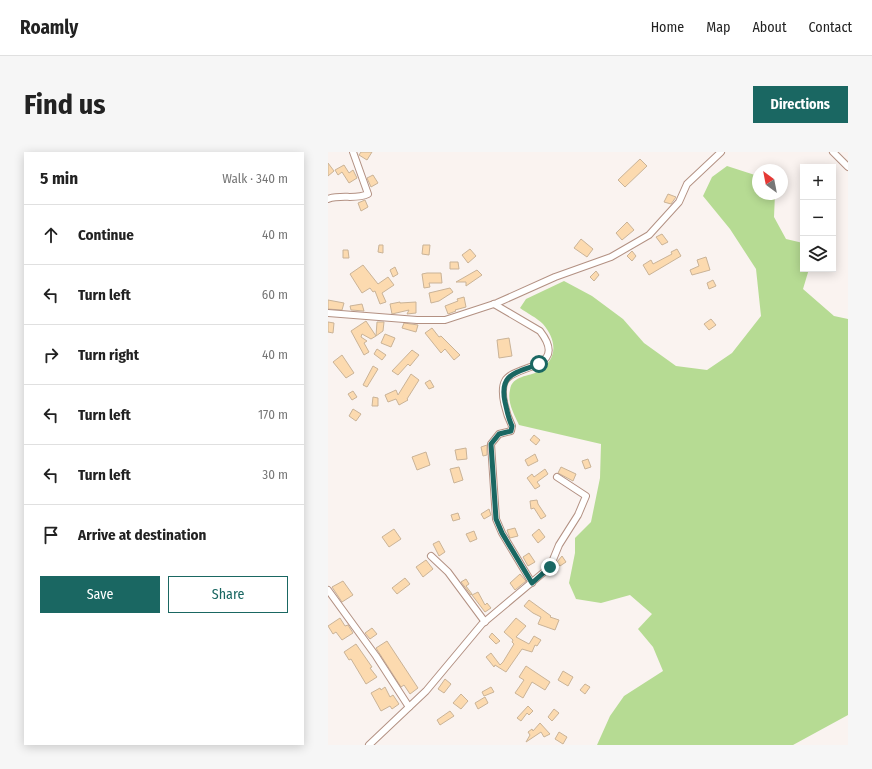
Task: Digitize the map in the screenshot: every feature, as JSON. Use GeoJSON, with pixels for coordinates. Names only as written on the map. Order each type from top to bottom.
{"type":"FeatureCollection","features":[{"type":"Feature","properties":{"kind":"street"},"geometry":{"type":"LineString","coordinates":[[328,199],[338,196],[364,196],[368,194],[353,152]]}},
{"type":"Feature","properties":{"kind":"street"},"geometry":{"type":"LineString","coordinates":[[328,313],[417,320],[445,320],[494,304],[556,277],[611,257],[649,235],[679,202],[687,184],[721,152]]}},
{"type":"Feature","properties":{"kind":"street"},"geometry":{"type":"LineString","coordinates":[[833,152],[848,167]]}},
{"type":"Feature","properties":{"kind":"street"},"geometry":{"type":"LineString","coordinates":[[494,304],[540,331],[545,338],[548,348],[545,358],[539,364],[512,375],[505,380],[503,390],[512,426],[511,431],[499,434],[491,444],[496,519],[502,533],[532,583]]}},
{"type":"Feature","properties":{"kind":"street"},"geometry":{"type":"LineString","coordinates":[[369,745],[426,691],[485,622],[550,567],[559,545],[578,515],[586,496],[557,477]]}},
{"type":"Feature","properties":{"kind":"street"},"geometry":{"type":"LineString","coordinates":[[431,556],[448,572],[485,622]]}},
{"type":"Feature","properties":{"kind":"street"},"geometry":{"type":"LineString","coordinates":[[328,590],[376,656],[409,707]]}},
{"type":"Feature","properties":{"kind":"green space"},"geometry":{"type":"Polygon","coordinates":[[[727,166],[752,174],[752,200],[775,200],[774,217],[786,239],[800,242],[800,272],[808,272],[803,289],[834,316],[848,319],[848,715],[793,745],[597,745],[610,716],[624,696],[663,671],[653,647],[638,629],[652,614],[630,595],[601,603],[576,599],[569,583],[575,553],[575,538],[591,522],[600,478],[601,444],[519,425],[509,399],[511,385],[517,379],[535,373],[545,366],[550,361],[553,349],[553,343],[548,330],[543,324],[520,308],[526,299],[564,281],[592,296],[623,319],[644,343],[676,366],[707,370],[732,353],[761,316],[756,269],[730,229],[703,196],[712,177],[727,166]]]}},
{"type":"Feature","properties":{"kind":"building"},"geometry":{"type":"Polygon","coordinates":[[[361,152],[372,152],[367,160],[359,155],[361,152]]]}},
{"type":"Feature","properties":{"kind":"building"},"geometry":{"type":"Polygon","coordinates":[[[640,159],[647,166],[625,187],[618,180],[640,159]]]}},
{"type":"Feature","properties":{"kind":"building"},"geometry":{"type":"Polygon","coordinates":[[[328,163],[334,171],[328,176],[328,163]]]}},
{"type":"Feature","properties":{"kind":"building"},"geometry":{"type":"Polygon","coordinates":[[[344,165],[349,173],[353,170],[357,178],[349,183],[342,172],[338,175],[335,170],[344,165]]]}},
{"type":"Feature","properties":{"kind":"building"},"geometry":{"type":"Polygon","coordinates":[[[373,175],[378,183],[371,187],[367,178],[373,175]]]}},
{"type":"Feature","properties":{"kind":"building"},"geometry":{"type":"Polygon","coordinates":[[[668,194],[676,197],[671,204],[664,202],[668,194]]]}},
{"type":"Feature","properties":{"kind":"building"},"geometry":{"type":"Polygon","coordinates":[[[365,200],[368,207],[361,211],[358,203],[365,200]]]}},
{"type":"Feature","properties":{"kind":"building"},"geometry":{"type":"Polygon","coordinates":[[[627,222],[634,230],[622,240],[616,233],[627,222]]]}},
{"type":"Feature","properties":{"kind":"building"},"geometry":{"type":"Polygon","coordinates":[[[662,234],[668,242],[662,245],[656,237],[662,234]]]}},
{"type":"Feature","properties":{"kind":"building"},"geometry":{"type":"Polygon","coordinates":[[[581,239],[593,249],[587,257],[574,248],[581,239]]]}},
{"type":"Feature","properties":{"kind":"building"},"geometry":{"type":"Polygon","coordinates":[[[379,245],[383,245],[383,253],[378,252],[379,245]]]}},
{"type":"Feature","properties":{"kind":"building"},"geometry":{"type":"Polygon","coordinates":[[[423,245],[430,245],[429,255],[422,254],[423,245]]]}},
{"type":"Feature","properties":{"kind":"building"},"geometry":{"type":"Polygon","coordinates":[[[470,249],[476,256],[468,263],[462,255],[470,249]]]}},
{"type":"Feature","properties":{"kind":"building"},"geometry":{"type":"Polygon","coordinates":[[[677,249],[681,256],[649,275],[643,265],[651,260],[653,264],[672,254],[671,252],[677,249]]]}},
{"type":"Feature","properties":{"kind":"building"},"geometry":{"type":"Polygon","coordinates":[[[343,250],[348,250],[349,258],[343,258],[343,250]]]}},
{"type":"Feature","properties":{"kind":"building"},"geometry":{"type":"Polygon","coordinates":[[[632,251],[636,256],[632,261],[627,256],[632,251]]]}},
{"type":"Feature","properties":{"kind":"building"},"geometry":{"type":"Polygon","coordinates":[[[706,257],[710,270],[692,275],[690,270],[699,266],[697,260],[706,257]]]}},
{"type":"Feature","properties":{"kind":"building"},"geometry":{"type":"Polygon","coordinates":[[[450,262],[458,262],[459,269],[450,269],[450,262]]]}},
{"type":"Feature","properties":{"kind":"building"},"geometry":{"type":"Polygon","coordinates":[[[363,265],[378,284],[388,277],[394,285],[382,293],[386,302],[380,304],[375,291],[373,292],[370,288],[362,293],[350,274],[363,265]]]}},
{"type":"Feature","properties":{"kind":"building"},"geometry":{"type":"Polygon","coordinates":[[[395,267],[398,274],[393,277],[390,270],[395,267]]]}},
{"type":"Feature","properties":{"kind":"building"},"geometry":{"type":"Polygon","coordinates":[[[477,270],[482,275],[466,286],[466,282],[456,282],[477,270]]]}},
{"type":"Feature","properties":{"kind":"building"},"geometry":{"type":"Polygon","coordinates":[[[596,271],[599,275],[594,281],[590,277],[596,271]]]}},
{"type":"Feature","properties":{"kind":"building"},"geometry":{"type":"Polygon","coordinates":[[[441,273],[442,283],[429,283],[430,287],[424,288],[422,274],[441,273]]]}},
{"type":"Feature","properties":{"kind":"building"},"geometry":{"type":"Polygon","coordinates":[[[713,280],[716,286],[709,289],[707,283],[713,280]]]}},
{"type":"Feature","properties":{"kind":"building"},"geometry":{"type":"Polygon","coordinates":[[[450,288],[453,292],[439,301],[431,303],[429,293],[450,288]]]}},
{"type":"Feature","properties":{"kind":"building"},"geometry":{"type":"Polygon","coordinates":[[[464,297],[466,307],[448,314],[445,306],[464,297]]]}},
{"type":"Feature","properties":{"kind":"building"},"geometry":{"type":"Polygon","coordinates":[[[328,300],[344,303],[342,310],[328,309],[328,300]]]}},
{"type":"Feature","properties":{"kind":"building"},"geometry":{"type":"Polygon","coordinates":[[[400,302],[416,302],[416,313],[407,314],[409,310],[392,314],[390,304],[400,302]]]}},
{"type":"Feature","properties":{"kind":"building"},"geometry":{"type":"Polygon","coordinates":[[[362,304],[364,311],[351,310],[350,306],[362,304]]]}},
{"type":"Feature","properties":{"kind":"building"},"geometry":{"type":"Polygon","coordinates":[[[711,319],[716,325],[709,330],[704,324],[711,319]]]}},
{"type":"Feature","properties":{"kind":"building"},"geometry":{"type":"Polygon","coordinates":[[[366,321],[376,336],[371,339],[362,334],[361,337],[367,341],[364,343],[369,352],[364,355],[351,331],[366,321]]]}},
{"type":"Feature","properties":{"kind":"building"},"geometry":{"type":"Polygon","coordinates":[[[328,322],[334,323],[333,333],[328,332],[328,322]]]}},
{"type":"Feature","properties":{"kind":"building"},"geometry":{"type":"Polygon","coordinates":[[[377,322],[384,322],[383,331],[376,336],[377,322]]]}},
{"type":"Feature","properties":{"kind":"building"},"geometry":{"type":"Polygon","coordinates":[[[404,323],[418,325],[416,332],[402,328],[404,323]]]}},
{"type":"Feature","properties":{"kind":"building"},"geometry":{"type":"Polygon","coordinates":[[[432,328],[439,337],[441,336],[460,355],[454,360],[445,349],[441,353],[425,333],[432,328]]]}},
{"type":"Feature","properties":{"kind":"building"},"geometry":{"type":"Polygon","coordinates":[[[385,334],[395,338],[391,347],[381,343],[385,334]]]}},
{"type":"Feature","properties":{"kind":"building"},"geometry":{"type":"Polygon","coordinates":[[[509,338],[512,356],[499,358],[497,340],[509,338]]]}},
{"type":"Feature","properties":{"kind":"building"},"geometry":{"type":"Polygon","coordinates":[[[377,349],[386,355],[382,360],[374,354],[377,349]]]}},
{"type":"Feature","properties":{"kind":"building"},"geometry":{"type":"Polygon","coordinates":[[[412,350],[419,355],[410,366],[408,364],[398,375],[392,371],[412,350]]]}},
{"type":"Feature","properties":{"kind":"building"},"geometry":{"type":"Polygon","coordinates":[[[342,355],[354,373],[346,378],[333,362],[342,355]]]}},
{"type":"Feature","properties":{"kind":"building"},"geometry":{"type":"Polygon","coordinates":[[[373,366],[378,369],[367,387],[363,385],[373,366]]]}},
{"type":"Feature","properties":{"kind":"building"},"geometry":{"type":"Polygon","coordinates":[[[411,374],[419,380],[407,399],[408,400],[399,405],[396,399],[388,402],[385,395],[396,390],[398,395],[411,374]]]}},
{"type":"Feature","properties":{"kind":"building"},"geometry":{"type":"Polygon","coordinates":[[[430,380],[434,387],[429,389],[425,383],[430,380]]]}},
{"type":"Feature","properties":{"kind":"building"},"geometry":{"type":"Polygon","coordinates":[[[353,391],[357,397],[352,400],[348,394],[353,391]]]}},
{"type":"Feature","properties":{"kind":"building"},"geometry":{"type":"Polygon","coordinates":[[[373,397],[378,398],[378,406],[372,406],[373,397]]]}},
{"type":"Feature","properties":{"kind":"building"},"geometry":{"type":"Polygon","coordinates":[[[353,409],[361,414],[356,421],[349,416],[353,409]]]}},
{"type":"Feature","properties":{"kind":"building"},"geometry":{"type":"Polygon","coordinates":[[[534,435],[540,440],[536,445],[530,440],[534,435]]]}},
{"type":"Feature","properties":{"kind":"building"},"geometry":{"type":"Polygon","coordinates":[[[487,445],[487,455],[483,456],[481,447],[487,445]]]}},
{"type":"Feature","properties":{"kind":"building"},"geometry":{"type":"Polygon","coordinates":[[[466,448],[467,459],[457,460],[455,450],[466,448]]]}},
{"type":"Feature","properties":{"kind":"building"},"geometry":{"type":"Polygon","coordinates":[[[426,452],[430,465],[417,470],[412,457],[426,452]]]}},
{"type":"Feature","properties":{"kind":"building"},"geometry":{"type":"Polygon","coordinates":[[[535,454],[538,461],[528,466],[525,460],[535,454]]]}},
{"type":"Feature","properties":{"kind":"building"},"geometry":{"type":"Polygon","coordinates":[[[588,459],[591,467],[585,469],[582,461],[588,459]]]}},
{"type":"Feature","properties":{"kind":"building"},"geometry":{"type":"Polygon","coordinates":[[[459,467],[463,480],[454,483],[450,469],[459,467]]]}},
{"type":"Feature","properties":{"kind":"building"},"geometry":{"type":"Polygon","coordinates":[[[561,467],[576,474],[573,481],[558,473],[561,467]]]}},
{"type":"Feature","properties":{"kind":"building"},"geometry":{"type":"Polygon","coordinates":[[[545,469],[548,474],[537,482],[540,486],[535,489],[527,478],[532,474],[534,477],[545,469]]]}},
{"type":"Feature","properties":{"kind":"building"},"geometry":{"type":"Polygon","coordinates":[[[537,500],[546,516],[541,519],[534,508],[531,509],[530,501],[537,500]]]}},
{"type":"Feature","properties":{"kind":"building"},"geometry":{"type":"Polygon","coordinates":[[[489,509],[491,515],[484,519],[481,514],[489,509]]]}},
{"type":"Feature","properties":{"kind":"building"},"geometry":{"type":"Polygon","coordinates":[[[458,513],[460,519],[453,521],[451,515],[458,513]]]}},
{"type":"Feature","properties":{"kind":"building"},"geometry":{"type":"Polygon","coordinates":[[[515,528],[518,536],[510,538],[507,530],[515,528]]]}},
{"type":"Feature","properties":{"kind":"building"},"geometry":{"type":"Polygon","coordinates":[[[394,529],[401,539],[389,547],[382,537],[394,529]]]}},
{"type":"Feature","properties":{"kind":"building"},"geometry":{"type":"Polygon","coordinates":[[[539,529],[545,537],[538,543],[532,535],[539,529]]]}},
{"type":"Feature","properties":{"kind":"building"},"geometry":{"type":"Polygon","coordinates":[[[474,531],[477,539],[470,542],[466,534],[474,531]]]}},
{"type":"Feature","properties":{"kind":"building"},"geometry":{"type":"Polygon","coordinates":[[[439,541],[445,552],[439,556],[433,544],[439,541]]]}},
{"type":"Feature","properties":{"kind":"building"},"geometry":{"type":"Polygon","coordinates":[[[529,553],[535,562],[528,566],[523,557],[529,553]]]}},
{"type":"Feature","properties":{"kind":"building"},"geometry":{"type":"Polygon","coordinates":[[[562,556],[566,562],[560,566],[557,562],[562,556]]]}},
{"type":"Feature","properties":{"kind":"building"},"geometry":{"type":"Polygon","coordinates":[[[426,560],[433,569],[423,577],[416,567],[426,560]]]}},
{"type":"Feature","properties":{"kind":"building"},"geometry":{"type":"Polygon","coordinates":[[[520,574],[526,581],[515,590],[510,583],[520,574]]]}},
{"type":"Feature","properties":{"kind":"building"},"geometry":{"type":"Polygon","coordinates":[[[405,578],[410,584],[397,594],[392,588],[405,578]]]}},
{"type":"Feature","properties":{"kind":"building"},"geometry":{"type":"Polygon","coordinates":[[[466,579],[469,584],[466,586],[472,594],[471,595],[461,582],[466,579]]]}},
{"type":"Feature","properties":{"kind":"building"},"geometry":{"type":"Polygon","coordinates":[[[343,581],[353,595],[342,602],[332,587],[343,581]]]}},
{"type":"Feature","properties":{"kind":"building"},"geometry":{"type":"Polygon","coordinates":[[[478,592],[485,605],[487,603],[491,608],[485,612],[472,595],[478,592]]]}},
{"type":"Feature","properties":{"kind":"building"},"geometry":{"type":"Polygon","coordinates":[[[529,600],[551,616],[550,617],[559,620],[555,630],[538,624],[541,617],[524,606],[529,600]]]}},
{"type":"Feature","properties":{"kind":"building"},"geometry":{"type":"Polygon","coordinates":[[[340,618],[345,626],[348,625],[353,633],[342,640],[336,632],[333,634],[328,626],[340,618]]]}},
{"type":"Feature","properties":{"kind":"building"},"geometry":{"type":"Polygon","coordinates":[[[516,618],[526,626],[516,637],[529,644],[534,636],[541,640],[537,646],[535,645],[532,652],[522,649],[506,672],[495,665],[494,667],[486,657],[491,653],[500,665],[503,662],[514,644],[512,642],[513,640],[504,632],[516,618]]]}},
{"type":"Feature","properties":{"kind":"building"},"geometry":{"type":"Polygon","coordinates":[[[372,628],[377,634],[370,639],[365,633],[372,628]]]}},
{"type":"Feature","properties":{"kind":"building"},"geometry":{"type":"Polygon","coordinates":[[[492,633],[500,641],[496,644],[489,637],[492,633]]]}},
{"type":"Feature","properties":{"kind":"building"},"geometry":{"type":"Polygon","coordinates":[[[387,641],[418,688],[410,694],[404,685],[401,687],[376,648],[387,641]]]}},
{"type":"Feature","properties":{"kind":"building"},"geometry":{"type":"Polygon","coordinates":[[[356,644],[377,677],[366,684],[351,659],[349,660],[344,652],[356,644]]]}},
{"type":"Feature","properties":{"kind":"building"},"geometry":{"type":"Polygon","coordinates":[[[526,666],[550,682],[545,690],[532,682],[523,698],[515,693],[524,680],[519,677],[526,666]]]}},
{"type":"Feature","properties":{"kind":"building"},"geometry":{"type":"Polygon","coordinates":[[[563,671],[573,677],[568,686],[558,680],[563,671]]]}},
{"type":"Feature","properties":{"kind":"building"},"geometry":{"type":"Polygon","coordinates":[[[445,679],[451,684],[444,693],[438,689],[445,679]]]}},
{"type":"Feature","properties":{"kind":"building"},"geometry":{"type":"Polygon","coordinates":[[[585,684],[590,687],[585,694],[580,690],[585,684]]]}},
{"type":"Feature","properties":{"kind":"building"},"geometry":{"type":"Polygon","coordinates":[[[385,687],[390,697],[393,695],[399,704],[392,709],[390,706],[381,711],[371,693],[385,687]]]}},
{"type":"Feature","properties":{"kind":"building"},"geometry":{"type":"Polygon","coordinates":[[[491,687],[494,692],[484,696],[482,692],[491,687]]]}},
{"type":"Feature","properties":{"kind":"building"},"geometry":{"type":"Polygon","coordinates":[[[461,694],[468,701],[461,709],[453,703],[461,694]]]}},
{"type":"Feature","properties":{"kind":"building"},"geometry":{"type":"Polygon","coordinates":[[[485,697],[488,703],[478,709],[475,703],[485,697]]]}},
{"type":"Feature","properties":{"kind":"building"},"geometry":{"type":"Polygon","coordinates":[[[528,706],[533,711],[529,715],[527,713],[521,721],[517,718],[528,706]]]}},
{"type":"Feature","properties":{"kind":"building"},"geometry":{"type":"Polygon","coordinates":[[[554,709],[559,713],[552,721],[548,717],[554,709]]]}},
{"type":"Feature","properties":{"kind":"building"},"geometry":{"type":"Polygon","coordinates":[[[450,711],[454,716],[440,725],[437,720],[450,711]]]}},
{"type":"Feature","properties":{"kind":"building"},"geometry":{"type":"Polygon","coordinates":[[[540,723],[550,734],[544,737],[541,732],[526,742],[530,735],[528,732],[532,729],[533,731],[540,723]]]}},
{"type":"Feature","properties":{"kind":"building"},"geometry":{"type":"Polygon","coordinates":[[[559,732],[567,737],[563,744],[555,739],[559,732]]]}},
{"type":"Feature","properties":{"kind":"route"},"geometry":{"type":"LineString","coordinates":[[539,364],[512,375],[505,380],[503,390],[509,420],[512,426],[511,431],[499,434],[491,444],[496,519],[502,533],[532,583],[550,567]]}}]}
